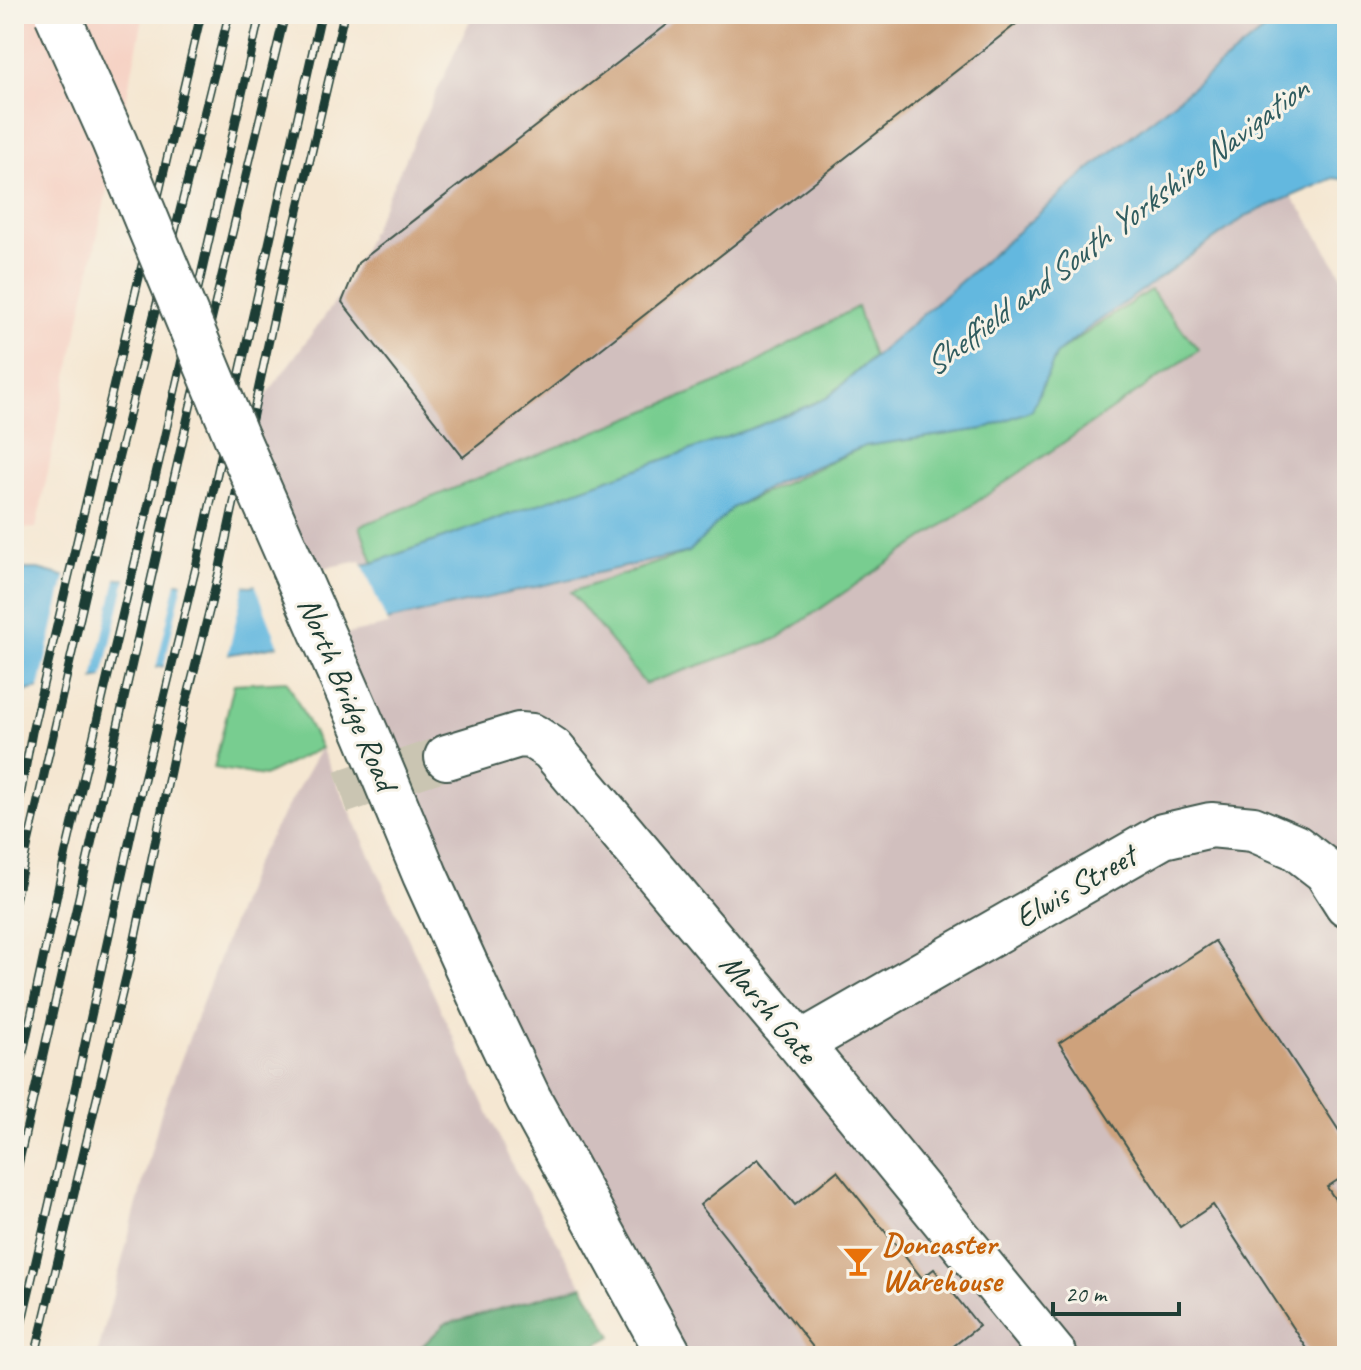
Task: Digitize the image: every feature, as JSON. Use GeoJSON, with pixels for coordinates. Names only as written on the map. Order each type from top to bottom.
{"type":"FeatureCollection","features":[{"type":"Feature","properties":{"kind":"street","name":"North Bridge Road"},"geometry":{"type":"LineString","coordinates":[[57,14],[471,976],[529,1099],[670,1356]]}},
{"type":"Feature","properties":{"kind":"street","name":"North Bridge Road"},"geometry":{"type":"LineString","coordinates":[[80,14],[434,850],[541,1080],[691,1356]]}},
{"type":"Feature","properties":{"kind":"street","name":"Marsh Gate"},"geometry":{"type":"LineString","coordinates":[[447,757],[519,735],[532,736],[552,749],[800,1044],[1055,1356]]}},
{"type":"Feature","properties":{"kind":"street","name":"Elwis Street"},"geometry":{"type":"LineString","coordinates":[[800,1044],[1163,836],[1211,825],[1253,829],[1295,847],[1326,871],[1347,904]]}},
{"type":"Feature","properties":{"kind":"shaded area"},"geometry":{"type":"Polygon","coordinates":[[[14,14],[144,14],[36,528],[14,529],[14,14]]]}},
{"type":"Feature","properties":{"kind":"shaded area"},"geometry":{"type":"Polygon","coordinates":[[[473,14],[1284,14],[1200,81],[1304,213],[1347,284],[1347,1356],[670,1356],[236,436],[344,290],[473,14]]]}},
{"type":"Feature","properties":{"kind":"shaded area"},"geometry":{"type":"Polygon","coordinates":[[[321,748],[512,1165],[583,1286],[445,1324],[412,1356],[97,1356],[161,1113],[254,865],[321,748]]]}},
{"type":"Feature","properties":{"kind":"green space"},"geometry":{"type":"Polygon","coordinates":[[[1150,290],[1199,350],[776,639],[645,684],[571,592],[689,552],[732,508],[865,446],[983,429],[1032,410],[1057,353],[1150,290]]]}},
{"type":"Feature","properties":{"kind":"green space"},"geometry":{"type":"Polygon","coordinates":[[[857,307],[873,357],[827,398],[758,426],[373,563],[360,526],[729,378],[857,307]]]}},
{"type":"Feature","properties":{"kind":"green space"},"geometry":{"type":"Polygon","coordinates":[[[287,681],[321,748],[264,776],[214,768],[234,684],[287,681]]]}},
{"type":"Feature","properties":{"kind":"green space"},"geometry":{"type":"Polygon","coordinates":[[[583,1286],[612,1336],[585,1351],[572,1356],[412,1356],[445,1324],[583,1286]]]}},
{"type":"Feature","properties":{"kind":"water","name":"Sheffield and South Yorkshire Navigation"},"geometry":{"type":"Polygon","coordinates":[[[1284,14],[1347,14],[1347,180],[1334,178],[1248,215],[1086,330],[1057,353],[1032,410],[983,429],[865,446],[780,481],[732,508],[689,552],[276,646],[30,690],[14,696],[14,569],[38,569],[63,576],[251,586],[373,563],[758,426],[827,398],[1090,169],[1284,14]]]}},
{"type":"Feature","properties":{"kind":"pier"},"geometry":{"type":"Polygon","coordinates":[[[361,561],[388,625],[280,649],[254,581],[361,561]]]}},
{"type":"Feature","properties":{"kind":"pier"},"geometry":{"type":"Polygon","coordinates":[[[66,572],[117,575],[92,683],[38,693],[66,572]]]}},
{"type":"Feature","properties":{"kind":"pier"},"geometry":{"type":"Polygon","coordinates":[[[127,575],[177,578],[155,672],[102,681],[127,575]]]}},
{"type":"Feature","properties":{"kind":"pier"},"geometry":{"type":"Polygon","coordinates":[[[184,578],[245,581],[227,659],[163,670],[184,578]]]}},
{"type":"Feature","properties":{"kind":"building"},"geometry":{"type":"Polygon","coordinates":[[[681,14],[1029,14],[463,457],[342,302],[358,263],[681,14]]]}},
{"type":"Feature","properties":{"kind":"building"},"geometry":{"type":"Polygon","coordinates":[[[1215,941],[1347,1143],[1347,1174],[1327,1187],[1347,1218],[1347,1356],[1312,1356],[1213,1205],[1180,1227],[1059,1043],[1215,941]]]}},
{"type":"Feature","properties":{"kind":"building"},"geometry":{"type":"Polygon","coordinates":[[[758,1159],[795,1205],[837,1171],[922,1278],[934,1269],[979,1326],[941,1356],[820,1356],[700,1205],[758,1159]]]}},
{"type":"Feature","properties":{"kind":"tunnel"},"geometry":{"type":"LineString","coordinates":[[341,792],[447,757]]}},
{"type":"Feature","properties":{"kind":"railway"},"geometry":{"type":"LineString","coordinates":[[14,830],[32,732],[201,14]]}},
{"type":"Feature","properties":{"kind":"railway"},"geometry":{"type":"LineString","coordinates":[[14,905],[97,544],[229,14]]}},
{"type":"Feature","properties":{"kind":"railway"},"geometry":{"type":"LineString","coordinates":[[14,1095],[66,852],[159,461],[260,14]]}},
{"type":"Feature","properties":{"kind":"railway"},"geometry":{"type":"LineString","coordinates":[[14,1183],[190,408],[285,14]]}},
{"type":"Feature","properties":{"kind":"railway"},"geometry":{"type":"LineString","coordinates":[[14,1356],[135,816],[196,567],[321,14]]}},
{"type":"Feature","properties":{"kind":"railway"},"geometry":{"type":"LineString","coordinates":[[35,1356],[133,948],[176,743],[219,572],[283,275],[344,14]]}},
{"type":"Feature","properties":{"kind":"place","name":"Doncaster Warehouse"},"geometry":{"type":"Point","coordinates":[858,1261]}}]}
